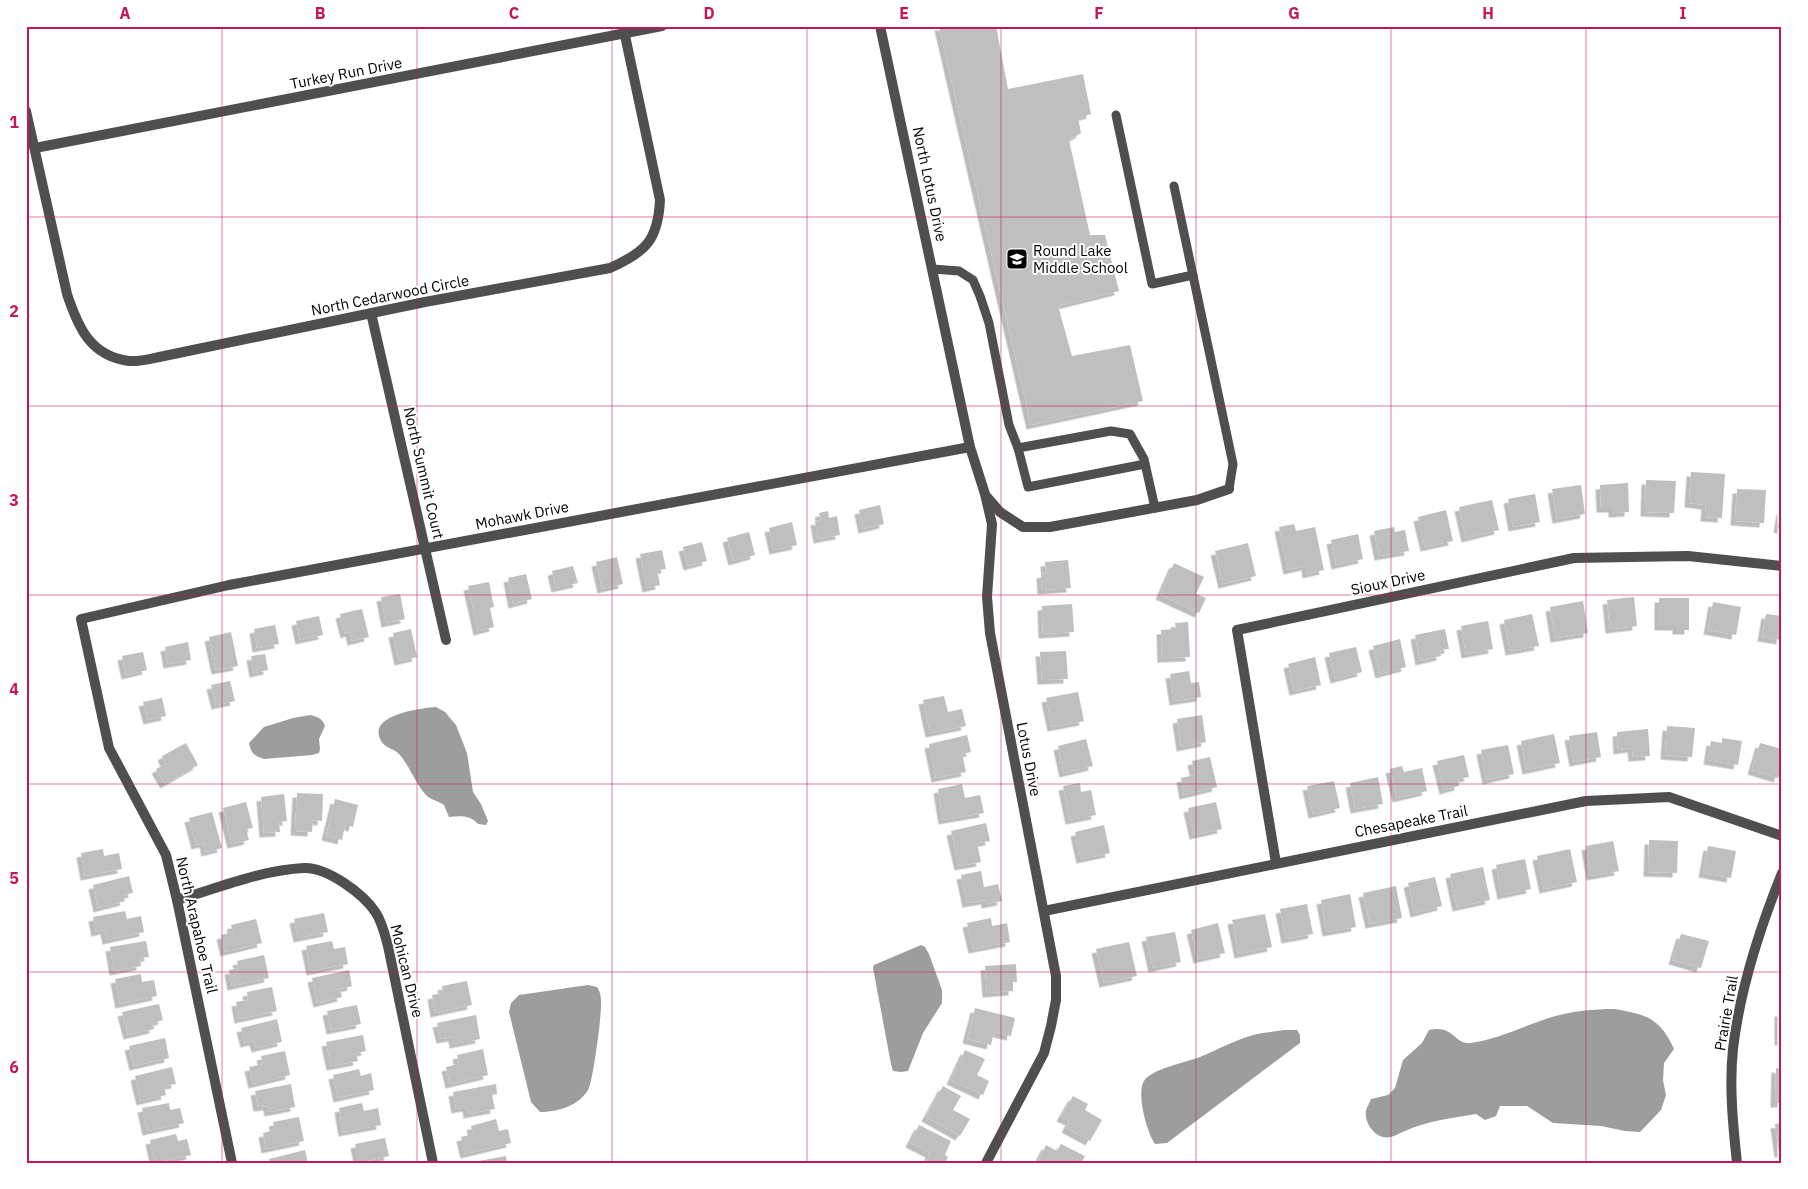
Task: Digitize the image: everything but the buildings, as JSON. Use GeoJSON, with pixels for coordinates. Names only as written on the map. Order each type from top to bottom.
{"type":"FeatureCollection","features":[{"type":"Feature","properties":{"kind":"street","name":"Turkey Run Drive"},"geometry":{"type":"LineString","coordinates":[[35,148],[624,30],[662,26]]}},
{"type":"Feature","properties":{"kind":"street","name":"North Lotus Drive"},"geometry":{"type":"LineString","coordinates":[[880,26],[949,349]]}},
{"type":"Feature","properties":{"kind":"street","name":"North Cedarwood Circle"},"geometry":{"type":"LineString","coordinates":[[26,111],[62,272],[76,322],[89,342],[107,355],[130,361],[164,356],[372,313],[610,268],[632,258],[649,242],[659,222],[660,200],[624,30]]}},
{"type":"Feature","properties":{"kind":"street","name":"North Summit Court"},"geometry":{"type":"LineString","coordinates":[[372,313],[446,640]]}},
{"type":"Feature","properties":{"kind":"street","name":"Lotus Drive"},"geometry":{"type":"LineString","coordinates":[[949,349],[970,447],[985,494],[992,524],[988,597],[990,634],[1056,976],[1056,1000],[1052,1026],[1044,1053],[986,1163]]}},
{"type":"Feature","properties":{"kind":"street","name":"Mohawk Drive"},"geometry":{"type":"LineString","coordinates":[[81,618],[228,585],[970,447]]}},
{"type":"Feature","properties":{"kind":"street"},"geometry":{"type":"LineString","coordinates":[[985,494],[1000,512],[1023,527],[1050,527],[1197,500],[1229,489]]}},
{"type":"Feature","properties":{"kind":"street","name":"Sioux Drive"},"geometry":{"type":"LineString","coordinates":[[1276,863],[1237,630],[1574,558],[1688,556],[1782,566]]}},
{"type":"Feature","properties":{"kind":"street","name":"North Arapahoe Trail"},"geometry":{"type":"LineString","coordinates":[[81,618],[109,748],[166,855],[232,1163]]}},
{"type":"Feature","properties":{"kind":"street","name":"Chesapeake Trail"},"geometry":{"type":"LineString","coordinates":[[1044,911],[1586,801],[1669,797],[1782,836]]}},
{"type":"Feature","properties":{"kind":"street","name":"Mohican Drive"},"geometry":{"type":"LineString","coordinates":[[177,900],[265,874],[306,868],[335,876],[359,894],[377,914],[388,946],[433,1163]]}},
{"type":"Feature","properties":{"kind":"street","name":"Prairie Trail"},"geometry":{"type":"LineString","coordinates":[[1737,1163],[1732,1119],[1733,1050],[1743,992],[1757,939],[1782,873]]}},
{"type":"Feature","properties":{"kind":"lane"},"geometry":{"type":"LineString","coordinates":[[1116,115],[1152,284],[1193,275]]}},
{"type":"Feature","properties":{"kind":"lane"},"geometry":{"type":"LineString","coordinates":[[1174,186],[1233,464],[1229,489]]}},
{"type":"Feature","properties":{"kind":"lane"},"geometry":{"type":"LineString","coordinates":[[933,269],[959,272],[973,280],[989,323],[1009,425],[1018,448],[1028,487],[1145,464]]}},
{"type":"Feature","properties":{"kind":"lane"},"geometry":{"type":"LineString","coordinates":[[1018,448],[1111,431],[1130,434],[1145,464],[1155,508]]}},
{"type":"Feature","properties":{"kind":"shaded area"},"geometry":{"type":"Polygon","coordinates":[[[436,707],[445,712],[456,725],[467,753],[473,792],[481,804],[488,821],[486,825],[478,824],[472,819],[465,817],[449,817],[444,805],[429,797],[423,791],[399,754],[385,746],[379,736],[379,728],[383,722],[391,717],[410,711],[436,707]]]}},
{"type":"Feature","properties":{"kind":"shaded area"},"geometry":{"type":"Polygon","coordinates":[[[310,715],[319,718],[325,726],[319,739],[319,753],[264,759],[252,752],[249,743],[264,727],[310,715]]]}},
{"type":"Feature","properties":{"kind":"shaded area"},"geometry":{"type":"Polygon","coordinates":[[[921,945],[925,947],[929,954],[942,990],[942,1003],[923,1033],[908,1071],[893,1071],[873,968],[874,965],[921,945]]]}},
{"type":"Feature","properties":{"kind":"shaded area"},"geometry":{"type":"Polygon","coordinates":[[[588,985],[597,987],[601,1001],[597,1047],[588,1090],[584,1096],[567,1107],[554,1111],[540,1112],[531,1102],[509,1012],[511,1003],[519,995],[588,985]]]}},
{"type":"Feature","properties":{"kind":"shaded area"},"geometry":{"type":"Polygon","coordinates":[[[1599,1009],[1614,1009],[1635,1013],[1651,1019],[1663,1030],[1674,1049],[1664,1063],[1663,1080],[1666,1095],[1661,1110],[1640,1132],[1601,1126],[1553,1123],[1527,1106],[1500,1106],[1496,1116],[1485,1120],[1476,1114],[1449,1118],[1389,1137],[1383,1137],[1375,1133],[1368,1123],[1366,1110],[1371,1099],[1388,1095],[1395,1088],[1403,1060],[1422,1043],[1429,1030],[1444,1030],[1465,1043],[1471,1043],[1502,1035],[1560,1015],[1599,1009]]]}},
{"type":"Feature","properties":{"kind":"shaded area"},"geometry":{"type":"Polygon","coordinates":[[[1284,1030],[1297,1030],[1300,1035],[1300,1043],[1167,1143],[1155,1144],[1146,1122],[1141,1094],[1144,1081],[1148,1077],[1161,1069],[1200,1057],[1244,1038],[1284,1030]]]}},
{"type":"Feature","properties":{"kind":"place","name":"Round Lake Middle School"},"geometry":{"type":"Point","coordinates":[1017,259]}}]}
